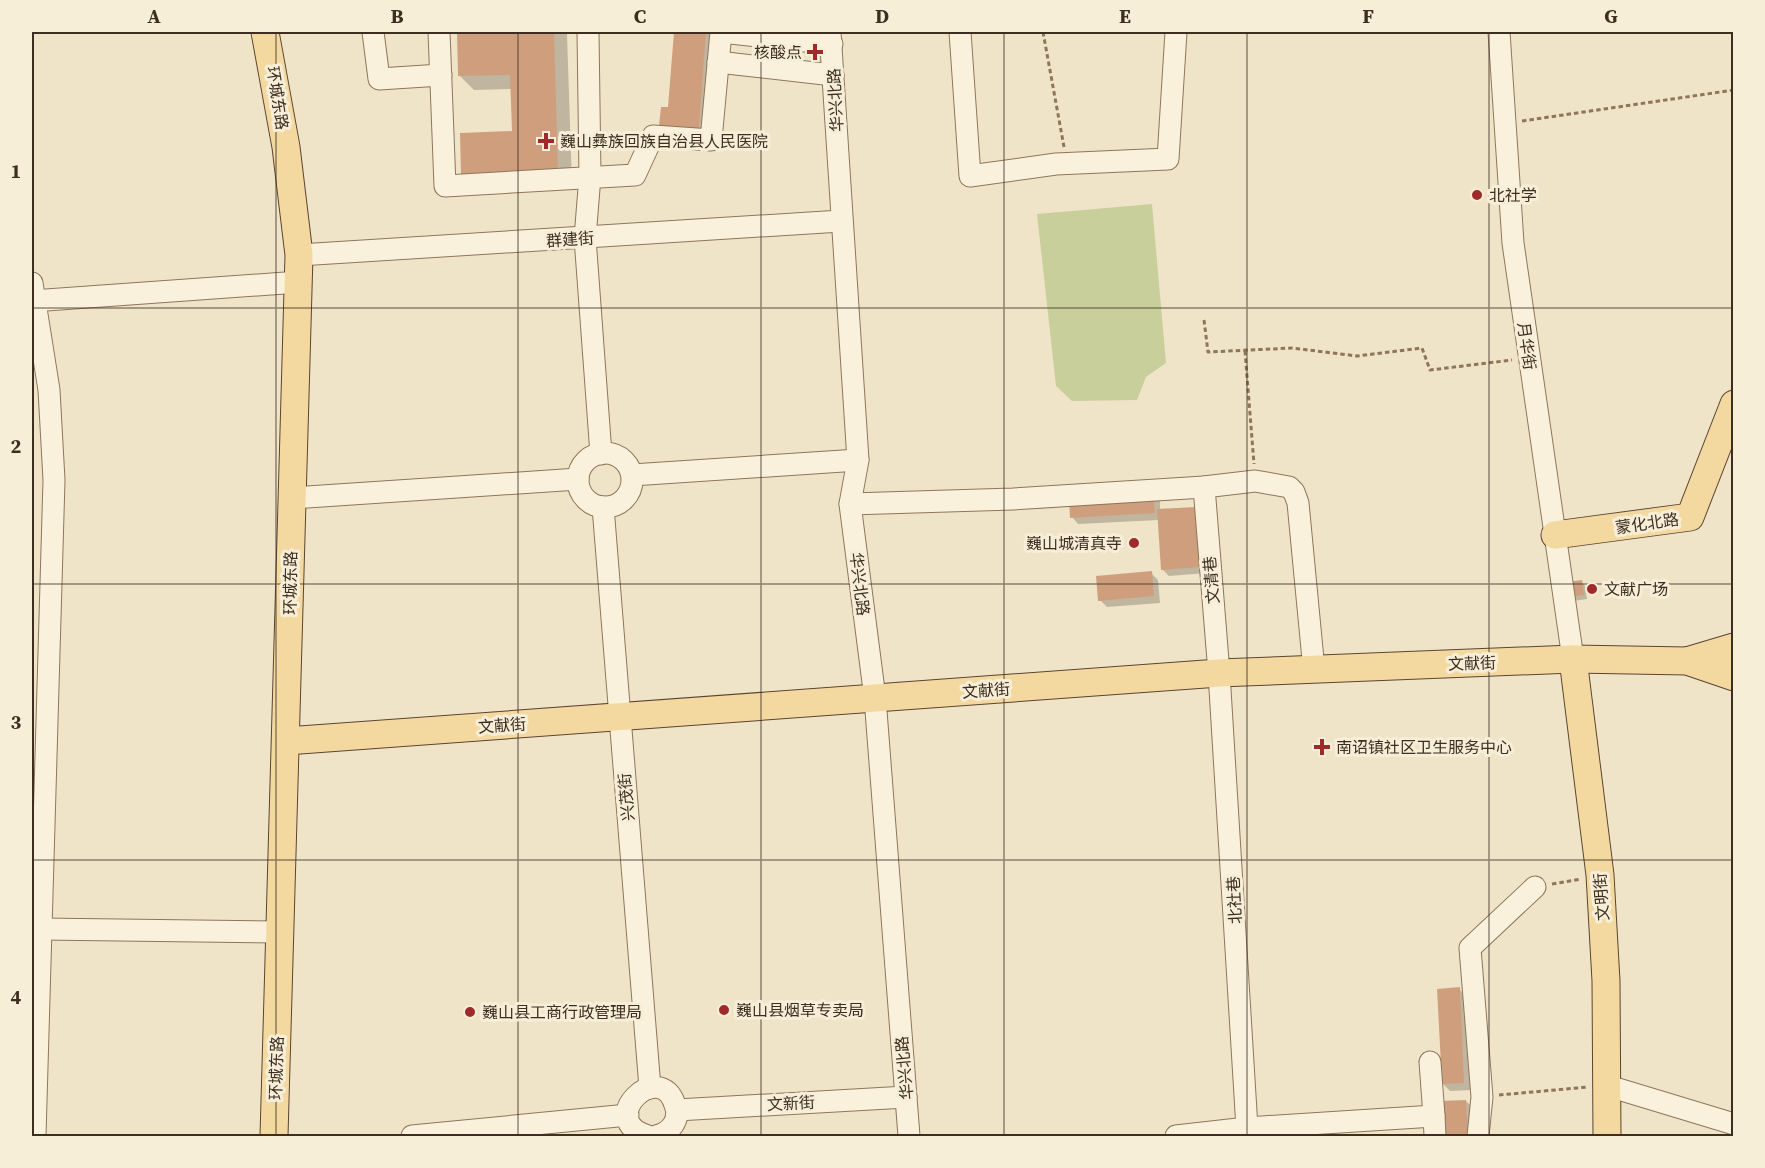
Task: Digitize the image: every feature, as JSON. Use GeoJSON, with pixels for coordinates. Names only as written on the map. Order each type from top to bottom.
{"type":"FeatureCollection","features":[{"type":"Feature","properties":{"kind":"main road","name":"环城东路"},"geometry":{"type":"LineString","coordinates":[[266,32],[286,147],[299,255],[274,1137]]}},
{"type":"Feature","properties":{"kind":"main road","name":"蒙化北路"},"geometry":{"type":"LineString","coordinates":[[1555,535],[1690,517],[1734,404]]}},
{"type":"Feature","properties":{"kind":"main road","name":"文献街"},"geometry":{"type":"LineString","coordinates":[[286,741],[1219,673],[1573,659],[1687,661],[1734,647]]}},
{"type":"Feature","properties":{"kind":"main road","name":"文明街"},"geometry":{"type":"LineString","coordinates":[[1573,659],[1600,875],[1606,981],[1607,1137]]}},
{"type":"Feature","properties":{"kind":"main road","name":"文献街"},"geometry":{"type":"LineString","coordinates":[[1687,661],[1734,677]]}},
{"type":"Feature","properties":{"kind":"street"},"geometry":{"type":"LineString","coordinates":[[373,32],[379,79],[441,75]]}},
{"type":"Feature","properties":{"kind":"street"},"geometry":{"type":"LineString","coordinates":[[439,32],[445,186],[635,175],[652,136],[711,140],[721,32],[831,38]]}},
{"type":"Feature","properties":{"kind":"street"},"geometry":{"type":"LineString","coordinates":[[588,32],[590,176],[585,238],[601,454]]}},
{"type":"Feature","properties":{"kind":"street"},"geometry":{"type":"LineString","coordinates":[[960,32],[970,176],[1066,164],[1168,159],[1176,32]]}},
{"type":"Feature","properties":{"kind":"street","name":"月华街"},"geometry":{"type":"LineString","coordinates":[[1499,32],[1507,123],[1513,243],[1573,659]]}},
{"type":"Feature","properties":{"kind":"street","name":"华兴北路"},"geometry":{"type":"LineString","coordinates":[[831,38],[858,460],[850,504],[874,698],[909,1137]]}},
{"type":"Feature","properties":{"kind":"street"},"geometry":{"type":"LineString","coordinates":[[718,62],[833,75]]}},
{"type":"Feature","properties":{"kind":"street","name":"群建街"},"geometry":{"type":"LineString","coordinates":[[299,255],[841,221]]}},
{"type":"Feature","properties":{"kind":"street"},"geometry":{"type":"LineString","coordinates":[[35,1137],[41,929],[39,748],[54,480],[49,390],[33,295],[299,282]]}},
{"type":"Feature","properties":{"kind":"street"},"geometry":{"type":"LineString","coordinates":[[601,454],[617,456],[629,467],[632,475],[630,491],[626,498],[611,506],[603,507],[595,505],[582,494],[578,479],[583,465],[601,454]]}},
{"type":"Feature","properties":{"kind":"street"},"geometry":{"type":"LineString","coordinates":[[632,475],[858,460]]}},
{"type":"Feature","properties":{"kind":"street"},"geometry":{"type":"LineString","coordinates":[[292,498],[578,479]]}},
{"type":"Feature","properties":{"kind":"street"},"geometry":{"type":"LineString","coordinates":[[850,504],[1013,499],[1204,487],[1255,481],[1289,488],[1298,503],[1314,670]]}},
{"type":"Feature","properties":{"kind":"street","name":"文清巷"},"geometry":{"type":"LineString","coordinates":[[1204,487],[1219,673]]}},
{"type":"Feature","properties":{"kind":"street","name":"兴茂街"},"geometry":{"type":"LineString","coordinates":[[603,507],[650,1088]]}},
{"type":"Feature","properties":{"kind":"street","name":"北社巷"},"geometry":{"type":"LineString","coordinates":[[1219,673],[1247,1128]]}},
{"type":"Feature","properties":{"kind":"street"},"geometry":{"type":"LineString","coordinates":[[1478,1137],[1482,1096],[1470,948],[1535,887]]}},
{"type":"Feature","properties":{"kind":"street"},"geometry":{"type":"LineString","coordinates":[[41,929],[280,932]]}},
{"type":"Feature","properties":{"kind":"street"},"geometry":{"type":"LineString","coordinates":[[1176,1137],[1247,1128],[1434,1126],[1430,1062]]}},
{"type":"Feature","properties":{"kind":"street"},"geometry":{"type":"LineString","coordinates":[[1605,1085],[1734,1124]]}},
{"type":"Feature","properties":{"kind":"street"},"geometry":{"type":"LineString","coordinates":[[648,1137],[634,1129],[628,1115],[628,1107],[636,1094],[650,1088],[665,1091],[675,1102],[677,1110],[674,1125],[669,1131],[656,1137]]}},
{"type":"Feature","properties":{"kind":"street","name":"文新街"},"geometry":{"type":"LineString","coordinates":[[677,1110],[906,1097]]}},
{"type":"Feature","properties":{"kind":"street"},"geometry":{"type":"LineString","coordinates":[[412,1137],[628,1115]]}},
{"type":"Feature","properties":{"kind":"path"},"geometry":{"type":"LineString","coordinates":[[1043,32],[1066,164]]}},
{"type":"Feature","properties":{"kind":"path"},"geometry":{"type":"LineString","coordinates":[[1507,123],[1734,90]]}},
{"type":"Feature","properties":{"kind":"path"},"geometry":{"type":"LineString","coordinates":[[1204,320],[1208,352],[1292,348],[1357,356],[1422,348],[1430,370],[1528,357]]}},
{"type":"Feature","properties":{"kind":"path"},"geometry":{"type":"LineString","coordinates":[[1245,351],[1255,481]]}},
{"type":"Feature","properties":{"kind":"path"},"geometry":{"type":"LineString","coordinates":[[1535,887],[1600,875]]}},
{"type":"Feature","properties":{"kind":"path"},"geometry":{"type":"LineString","coordinates":[[1482,1096],[1605,1085]]}},
{"type":"Feature","properties":{"kind":"green space"},"geometry":{"type":"Polygon","coordinates":[[[1152,204],[1166,363],[1146,377],[1137,400],[1072,401],[1056,386],[1037,214],[1152,204]]]}},
{"type":"Feature","properties":{"kind":"building"},"geometry":{"type":"Polygon","coordinates":[[[457,32],[554,32],[558,172],[461,175],[460,133],[512,131],[510,75],[458,76],[457,32]]]}},
{"type":"Feature","properties":{"kind":"building"},"geometry":{"type":"Polygon","coordinates":[[[674,32],[706,32],[699,128],[659,126],[661,107],[668,107],[674,32]]]}},
{"type":"Feature","properties":{"kind":"building"},"geometry":{"type":"Polygon","coordinates":[[[1153,493],[1155,513],[1070,518],[1069,498],[1153,493]]]}},
{"type":"Feature","properties":{"kind":"building"},"geometry":{"type":"Polygon","coordinates":[[[1196,507],[1200,567],[1161,570],[1157,509],[1196,507]]]}},
{"type":"Feature","properties":{"kind":"building"},"geometry":{"type":"Polygon","coordinates":[[[1152,571],[1154,596],[1098,601],[1096,576],[1152,571]]]}},
{"type":"Feature","properties":{"kind":"building"},"geometry":{"type":"Polygon","coordinates":[[[1582,580],[1584,595],[1554,599],[1552,584],[1582,580]]]}},
{"type":"Feature","properties":{"kind":"building"},"geometry":{"type":"Polygon","coordinates":[[[1460,987],[1464,1083],[1442,1084],[1437,989],[1460,987]]]}},
{"type":"Feature","properties":{"kind":"building"},"geometry":{"type":"Polygon","coordinates":[[[1466,1100],[1468,1136],[1441,1136],[1439,1101],[1466,1100]]]}},
{"type":"Feature","properties":{"kind":"place","name":"核酸点"},"geometry":{"type":"Point","coordinates":[815,52]}},
{"type":"Feature","properties":{"kind":"place","name":"巍山彝族回族自治县人民医院"},"geometry":{"type":"Point","coordinates":[546,141]}},
{"type":"Feature","properties":{"kind":"place","name":"北社学"},"geometry":{"type":"Point","coordinates":[1477,195]}},
{"type":"Feature","properties":{"kind":"place","name":"巍山城清真寺"},"geometry":{"type":"Point","coordinates":[1134,543]}},
{"type":"Feature","properties":{"kind":"place","name":"文献广场"},"geometry":{"type":"Point","coordinates":[1592,589]}},
{"type":"Feature","properties":{"kind":"place","name":"南诏镇社区卫生服务中心"},"geometry":{"type":"Point","coordinates":[1322,747]}},
{"type":"Feature","properties":{"kind":"place","name":"巍山县烟草专卖局"},"geometry":{"type":"Point","coordinates":[724,1010]}},
{"type":"Feature","properties":{"kind":"place","name":"巍山县工商行政管理局"},"geometry":{"type":"Point","coordinates":[470,1012]}}]}
